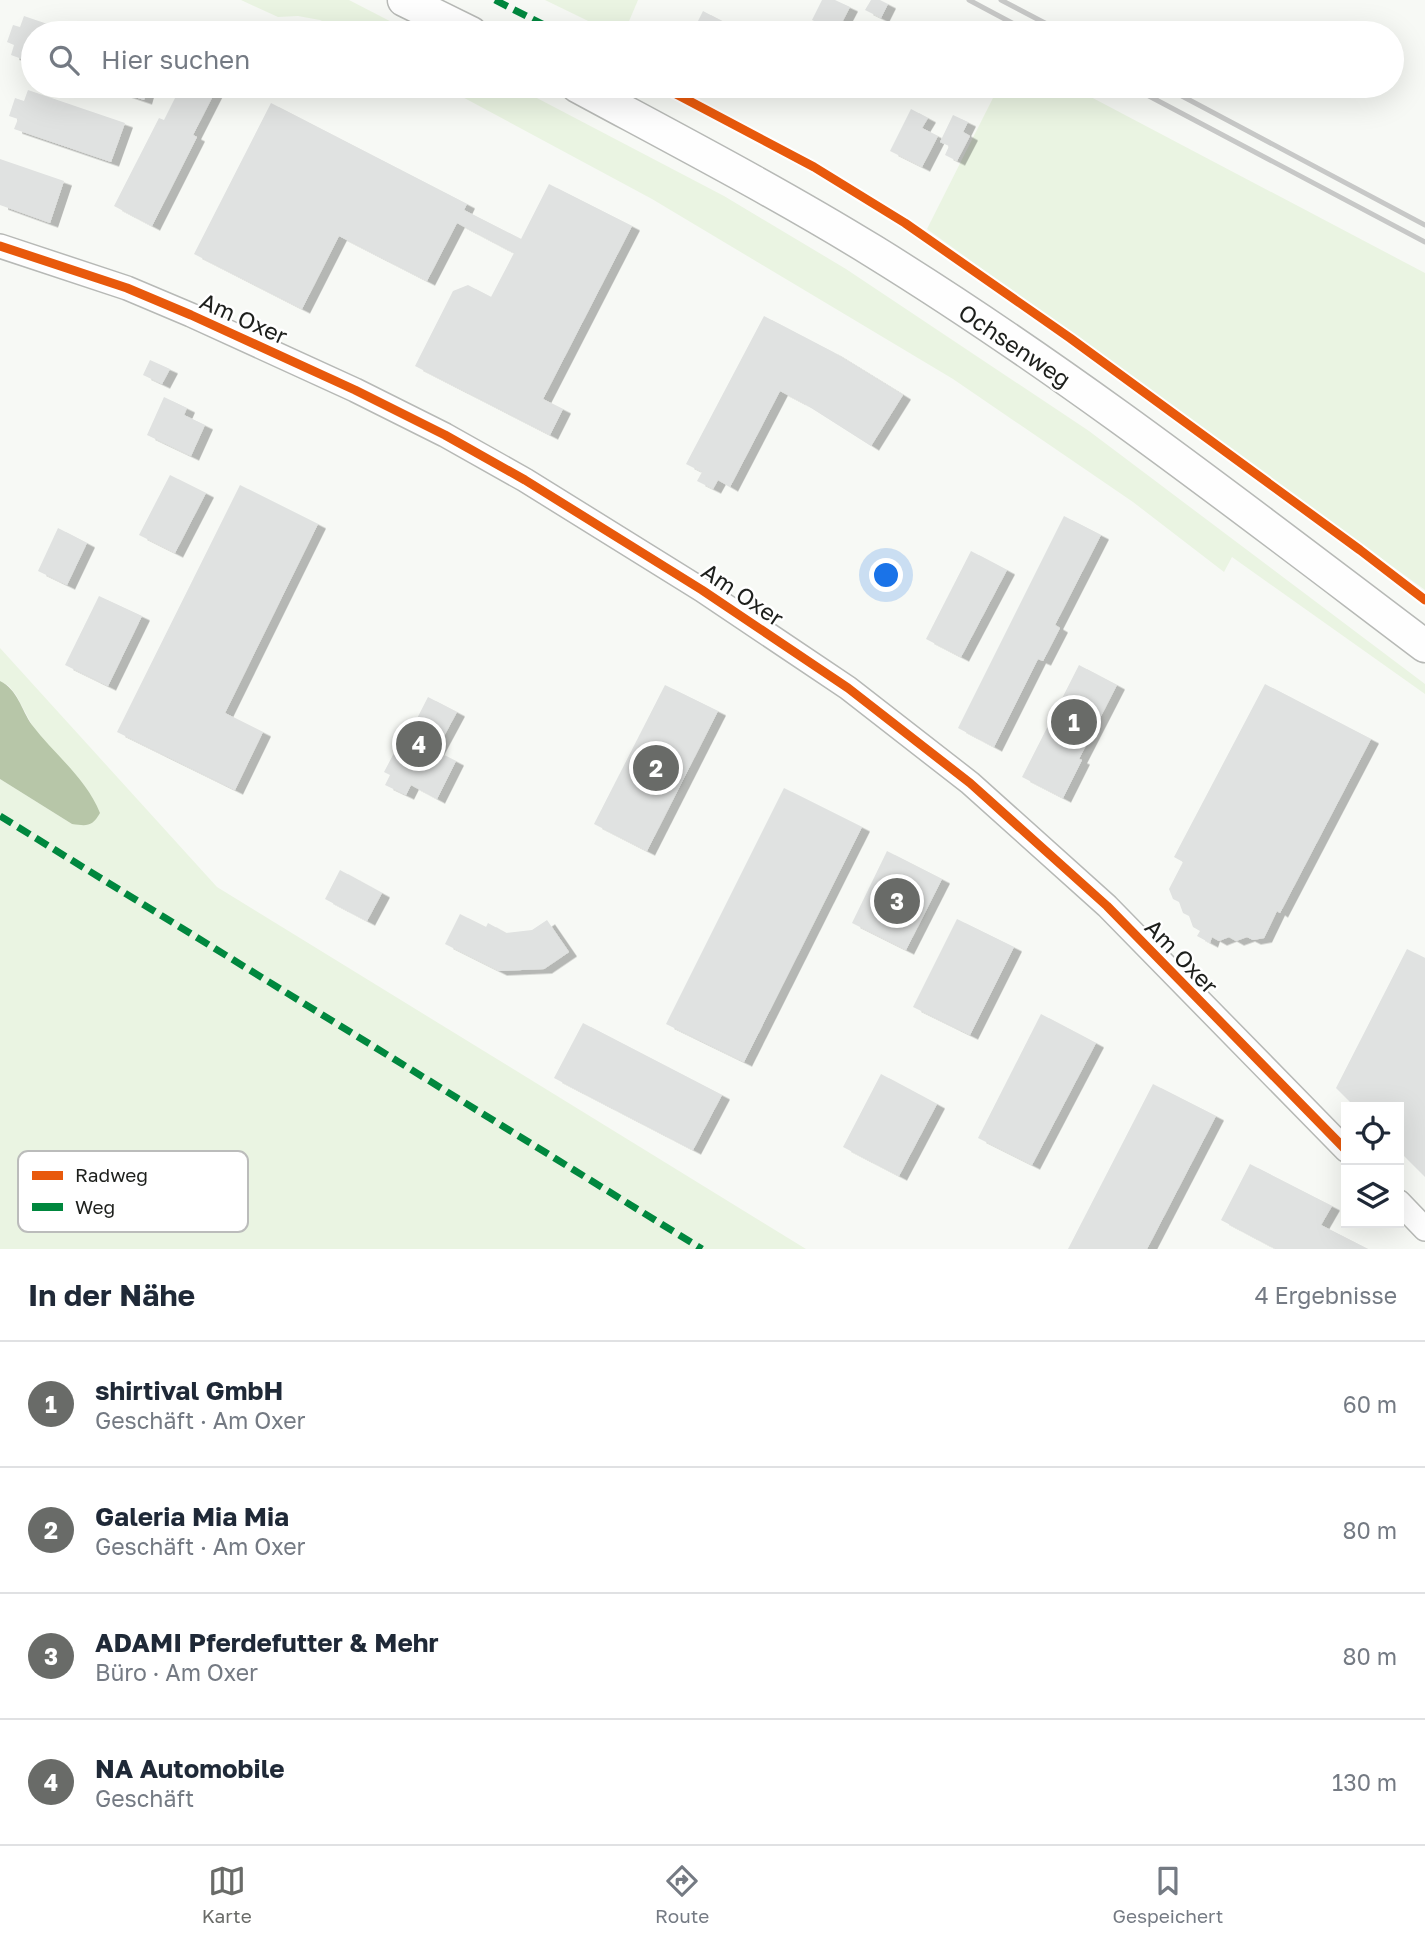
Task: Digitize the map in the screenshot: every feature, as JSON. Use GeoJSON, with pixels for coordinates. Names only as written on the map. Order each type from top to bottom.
{"type":"FeatureCollection","features":[{"type":"Feature","properties":{"kind":"main road"},"geometry":{"type":"LineString","coordinates":[[404,0],[447,21]]}},
{"type":"Feature","properties":{"kind":"main road","name":"Ochsenweg"},"geometry":{"type":"LineString","coordinates":[[599,98],[793,202],[1068,379],[1425,646]]}},
{"type":"Feature","properties":{"kind":"street","name":"Am Oxer"},"geometry":{"type":"LineString","coordinates":[[0,246],[137,292],[355,390],[445,435],[516,475],[692,583],[848,688],[970,783],[1107,906],[1341,1145]]}},
{"type":"Feature","properties":{"kind":"street"},"geometry":{"type":"LineString","coordinates":[[1404,1207],[1425,1229]]}},
{"type":"Feature","properties":{"kind":"street"},"geometry":{"type":"LineString","coordinates":[[1422,1249],[1425,1244]]}},
{"type":"Feature","properties":{"kind":"shaded area"},"geometry":{"type":"Polygon","coordinates":[[[241,0],[349,0],[390,21],[322,21],[298,16],[278,17],[241,0]]]}},
{"type":"Feature","properties":{"kind":"shaded area"},"geometry":{"type":"Polygon","coordinates":[[[545,0],[638,0],[629,21],[588,21],[545,0]]]}},
{"type":"Feature","properties":{"kind":"shaded area"},"geometry":{"type":"Polygon","coordinates":[[[464,98],[537,98],[724,196],[846,269],[1089,431],[1425,684],[1425,694],[1232,557],[1224,572],[1133,502],[953,379],[652,199],[464,98]]]}},
{"type":"Feature","properties":{"kind":"shaded area"},"geometry":{"type":"Polygon","coordinates":[[[993,98],[1093,98],[1425,273],[1425,590],[927,229],[993,98]]]}},
{"type":"Feature","properties":{"kind":"shaded area"},"geometry":{"type":"Polygon","coordinates":[[[0,648],[217,887],[806,1249],[0,1249],[0,779],[72,824],[31,723],[16,695],[9,686],[0,681],[0,648]]]}},
{"type":"Feature","properties":{"kind":"shaded area"},"geometry":{"type":"Polygon","coordinates":[[[0,681],[11,689],[32,725],[87,789],[100,813],[92,823],[72,824],[0,779],[0,681]]]}},
{"type":"Feature","properties":{"kind":"building"},"geometry":{"type":"Polygon","coordinates":[[[822,0],[835,0],[850,7],[843,21],[812,20],[822,0]]]}},
{"type":"Feature","properties":{"kind":"building"},"geometry":{"type":"Polygon","coordinates":[[[871,0],[888,4],[881,18],[865,10],[871,0]]]}},
{"type":"Feature","properties":{"kind":"building"},"geometry":{"type":"Polygon","coordinates":[[[703,11],[722,21],[698,21],[703,11]]]}},
{"type":"Feature","properties":{"kind":"building"},"geometry":{"type":"Polygon","coordinates":[[[24,16],[39,21],[22,21],[24,16]]]}},
{"type":"Feature","properties":{"kind":"building"},"geometry":{"type":"Polygon","coordinates":[[[21,24],[21,59],[11,55],[14,45],[7,42],[13,25],[20,27],[21,24]]]}},
{"type":"Feature","properties":{"kind":"building"},"geometry":{"type":"Polygon","coordinates":[[[15,98],[24,101],[25,98],[52,98],[125,123],[111,162],[14,129],[18,119],[9,116],[15,98]]]}},
{"type":"Feature","properties":{"kind":"building"},"geometry":{"type":"Polygon","coordinates":[[[175,98],[212,98],[193,135],[197,137],[152,226],[114,206],[159,118],[164,120],[175,98]]]}},
{"type":"Feature","properties":{"kind":"building"},"geometry":{"type":"Polygon","coordinates":[[[271,103],[467,204],[464,210],[521,239],[549,184],[632,226],[543,399],[563,409],[550,435],[415,366],[453,291],[468,285],[491,297],[514,253],[457,223],[427,281],[339,236],[302,309],[194,254],[271,103]]]}},
{"type":"Feature","properties":{"kind":"building"},"geometry":{"type":"Polygon","coordinates":[[[911,109],[928,118],[922,128],[938,136],[922,167],[890,151],[911,109]]]}},
{"type":"Feature","properties":{"kind":"building"},"geometry":{"type":"Polygon","coordinates":[[[953,115],[968,122],[963,132],[970,136],[957,161],[945,155],[949,146],[940,142],[953,115]]]}},
{"type":"Feature","properties":{"kind":"building"},"geometry":{"type":"Polygon","coordinates":[[[0,159],[64,181],[50,223],[0,205],[0,159]]]}},
{"type":"Feature","properties":{"kind":"building"},"geometry":{"type":"Polygon","coordinates":[[[764,316],[833,352],[903,395],[871,446],[780,391],[730,487],[718,480],[713,489],[697,481],[702,472],[686,464],[764,316]]]}},
{"type":"Feature","properties":{"kind":"building"},"geometry":{"type":"Polygon","coordinates":[[[150,360],[170,369],[162,384],[143,375],[150,360]]]}},
{"type":"Feature","properties":{"kind":"building"},"geometry":{"type":"Polygon","coordinates":[[[164,397],[187,408],[184,415],[205,425],[191,456],[147,435],[164,397]]]}},
{"type":"Feature","properties":{"kind":"building"},"geometry":{"type":"Polygon","coordinates":[[[170,475],[206,493],[175,553],[139,535],[170,475]]]}},
{"type":"Feature","properties":{"kind":"building"},"geometry":{"type":"Polygon","coordinates":[[[240,485],[318,524],[225,713],[263,732],[235,790],[117,732],[240,485]]]}},
{"type":"Feature","properties":{"kind":"building"},"geometry":{"type":"Polygon","coordinates":[[[1064,516],[1101,535],[1055,625],[1060,628],[1043,661],[1038,659],[994,747],[958,728],[1064,516]]]}},
{"type":"Feature","properties":{"kind":"building"},"geometry":{"type":"Polygon","coordinates":[[[58,528],[87,543],[67,585],[38,571],[58,528]]]}},
{"type":"Feature","properties":{"kind":"building"},"geometry":{"type":"Polygon","coordinates":[[[971,551],[1007,570],[961,657],[926,639],[971,551]]]}},
{"type":"Feature","properties":{"kind":"building"},"geometry":{"type":"Polygon","coordinates":[[[99,596],[142,616],[108,686],[65,665],[99,596]]]}},
{"type":"Feature","properties":{"kind":"building"},"geometry":{"type":"Polygon","coordinates":[[[1079,665],[1117,685],[1079,759],[1082,760],[1063,798],[1022,777],[1079,665]]]}},
{"type":"Feature","properties":{"kind":"building"},"geometry":{"type":"Polygon","coordinates":[[[1265,684],[1371,739],[1280,913],[1277,911],[1264,938],[1253,940],[1247,937],[1236,941],[1229,937],[1219,941],[1212,937],[1210,943],[1197,936],[1200,931],[1193,927],[1179,902],[1173,899],[1169,889],[1183,862],[1174,857],[1265,684]]]}},
{"type":"Feature","properties":{"kind":"building"},"geometry":{"type":"Polygon","coordinates":[[[665,685],[718,711],[647,851],[594,824],[665,685]]]}},
{"type":"Feature","properties":{"kind":"building"},"geometry":{"type":"Polygon","coordinates":[[[428,697],[457,712],[436,751],[456,761],[437,799],[411,785],[406,795],[385,785],[390,775],[384,772],[404,734],[408,736],[428,697]]]}},
{"type":"Feature","properties":{"kind":"building"},"geometry":{"type":"Polygon","coordinates":[[[784,788],[862,827],[744,1062],[666,1024],[784,788]]]}},
{"type":"Feature","properties":{"kind":"building"},"geometry":{"type":"Polygon","coordinates":[[[887,851],[942,879],[906,950],[852,923],[887,851]]]}},
{"type":"Feature","properties":{"kind":"building"},"geometry":{"type":"Polygon","coordinates":[[[340,870],[382,893],[367,921],[325,899],[340,870]]]}},
{"type":"Feature","properties":{"kind":"building"},"geometry":{"type":"Polygon","coordinates":[[[460,914],[486,927],[488,923],[506,933],[532,930],[547,920],[569,952],[544,969],[499,971],[445,944],[460,914]]]}},
{"type":"Feature","properties":{"kind":"building"},"geometry":{"type":"Polygon","coordinates":[[[957,919],[1014,947],[970,1035],[913,1007],[957,919]]]}},
{"type":"Feature","properties":{"kind":"building"},"geometry":{"type":"Polygon","coordinates":[[[1407,949],[1425,958],[1425,1177],[1404,1156],[1404,1102],[1350,1102],[1336,1088],[1407,949]]]}},
{"type":"Feature","properties":{"kind":"building"},"geometry":{"type":"Polygon","coordinates":[[[1041,1014],[1096,1043],[1032,1165],[978,1138],[1041,1014]]]}},
{"type":"Feature","properties":{"kind":"building"},"geometry":{"type":"Polygon","coordinates":[[[583,1023],[722,1095],[693,1150],[554,1078],[583,1023]]]}},
{"type":"Feature","properties":{"kind":"building"},"geometry":{"type":"Polygon","coordinates":[[[881,1074],[937,1104],[899,1176],[843,1147],[881,1074]]]}},
{"type":"Feature","properties":{"kind":"building"},"geometry":{"type":"Polygon","coordinates":[[[1153,1084],[1216,1116],[1147,1249],[1068,1249],[1153,1084]]]}},
{"type":"Feature","properties":{"kind":"building"},"geometry":{"type":"Polygon","coordinates":[[[1250,1164],[1332,1206],[1321,1225],[1368,1249],[1276,1249],[1221,1220],[1250,1164]]]}},
{"type":"Feature","properties":{"kind":"railway"},"geometry":{"type":"LineString","coordinates":[[969,0],[1008,21]]}},
{"type":"Feature","properties":{"kind":"railway"},"geometry":{"type":"LineString","coordinates":[[1001,0],[1041,21]]}},
{"type":"Feature","properties":{"kind":"railway"},"geometry":{"type":"LineString","coordinates":[[1153,98],[1425,242]]}},
{"type":"Feature","properties":{"kind":"railway"},"geometry":{"type":"LineString","coordinates":[[1186,98],[1425,225]]}},
{"type":"Feature","properties":{"kind":"marked path"},"geometry":{"type":"LineString","coordinates":[[495,0],[536,21]]}},
{"type":"Feature","properties":{"kind":"marked path"},"geometry":{"type":"LineString","coordinates":[[0,816],[702,1249]]}},
{"type":"Feature","properties":{"kind":"cycle path"},"geometry":{"type":"LineString","coordinates":[[684,98],[814,167],[905,223],[1070,338],[1425,600]]}},
{"type":"Feature","properties":{"kind":"cycle path"},"geometry":{"type":"LineString","coordinates":[[0,246],[127,288],[355,390],[445,435],[525,480],[702,590],[848,688],[970,783],[1107,906],[1341,1145]]}},
{"type":"Feature","properties":{"kind":"place","name":"shirtival GmbH"},"geometry":{"type":"Point","coordinates":[1074,722]}},
{"type":"Feature","properties":{"kind":"place","name":"NA Automobile"},"geometry":{"type":"Point","coordinates":[419,744]}},
{"type":"Feature","properties":{"kind":"place","name":"Galeria Mia Mia"},"geometry":{"type":"Point","coordinates":[656,768]}},
{"type":"Feature","properties":{"kind":"place","name":"ADAMI Pferdefutter & Mehr"},"geometry":{"type":"Point","coordinates":[897,901]}}]}
